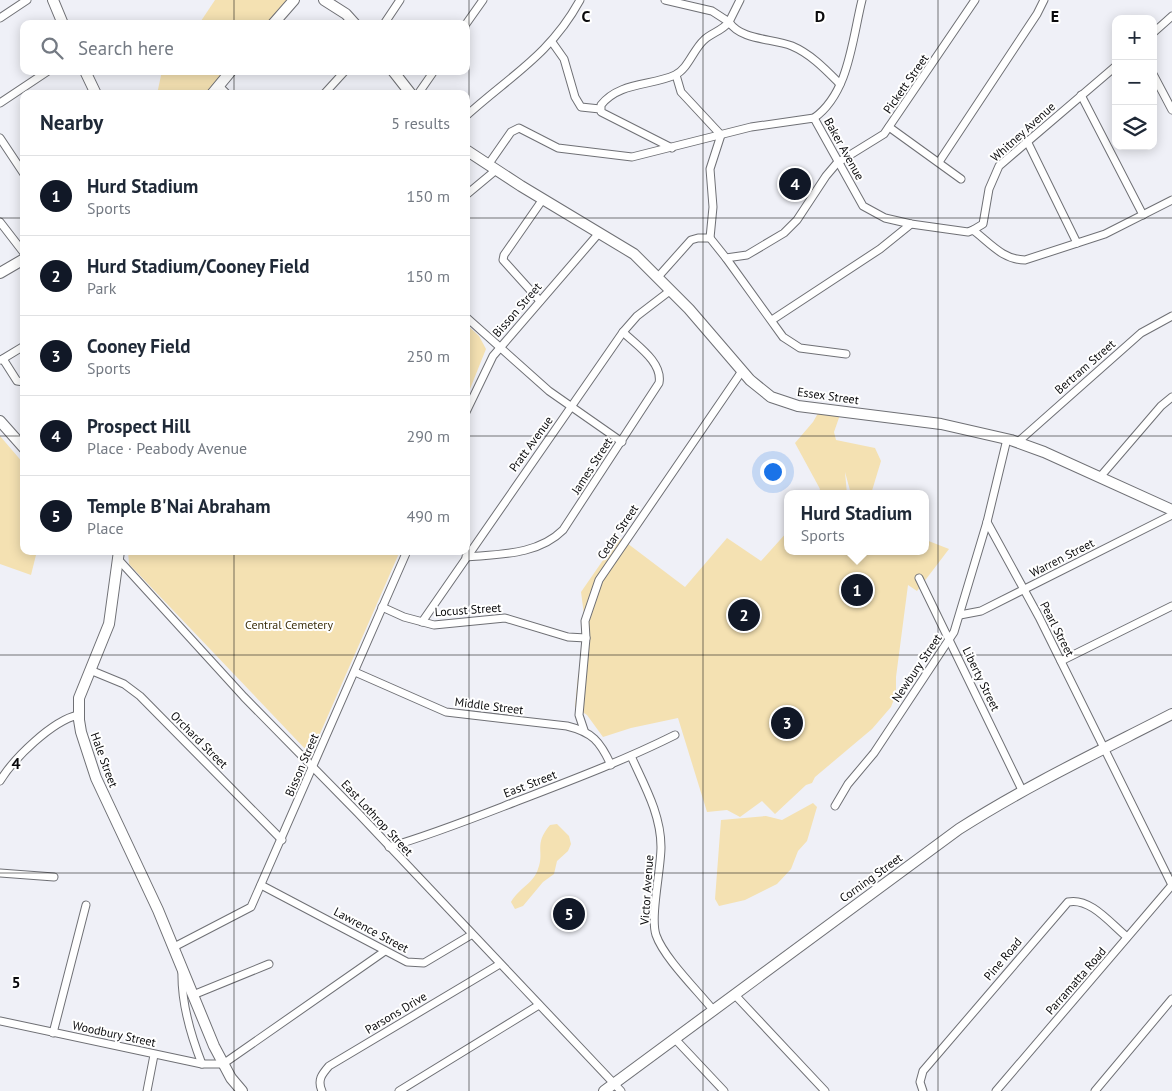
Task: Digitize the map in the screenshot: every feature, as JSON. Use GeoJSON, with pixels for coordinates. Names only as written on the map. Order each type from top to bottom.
{"type":"FeatureCollection","features":[{"type":"Feature","properties":{"kind":"main road"},"geometry":{"type":"LineString","coordinates":[[53,0],[61,20]]}},
{"type":"Feature","properties":{"kind":"main road"},"geometry":{"type":"LineString","coordinates":[[276,20],[294,0]]}},
{"type":"Feature","properties":{"kind":"main road"},"geometry":{"type":"LineString","coordinates":[[324,0],[350,20]]}},
{"type":"Feature","properties":{"kind":"main road"},"geometry":{"type":"LineString","coordinates":[[87,75],[94,90]]}},
{"type":"Feature","properties":{"kind":"main road"},"geometry":{"type":"LineString","coordinates":[[215,90],[228,75]]}},
{"type":"Feature","properties":{"kind":"main road"},"geometry":{"type":"LineString","coordinates":[[397,75],[408,90]]}},
{"type":"Feature","properties":{"kind":"main road","name":"Essex Street"},"geometry":{"type":"LineString","coordinates":[[470,153],[542,199],[634,254],[671,290],[742,371],[771,397],[798,406],[942,424],[1008,439],[1100,477],[1172,510]]}},
{"type":"Feature","properties":{"kind":"main road"},"geometry":{"type":"LineString","coordinates":[[0,273],[20,261]]}},
{"type":"Feature","properties":{"kind":"main road"},"geometry":{"type":"LineString","coordinates":[[0,421],[20,444]]}},
{"type":"Feature","properties":{"kind":"main road","name":"Hale Street"},"geometry":{"type":"LineString","coordinates":[[116,555],[110,624],[79,698],[78,715],[81,732],[94,772],[174,947],[223,1064],[242,1091]]}},
{"type":"Feature","properties":{"kind":"main road","name":"Corning Street"},"geometry":{"type":"LineString","coordinates":[[604,1091],[617,1087],[735,995],[959,829],[1022,790],[1172,714]]}},
{"type":"Feature","properties":{"kind":"street"},"geometry":{"type":"LineString","coordinates":[[0,18],[27,0]]}},
{"type":"Feature","properties":{"kind":"street"},"geometry":{"type":"LineString","coordinates":[[387,20],[400,0]]}},
{"type":"Feature","properties":{"kind":"street"},"geometry":{"type":"LineString","coordinates":[[469,20],[483,0]]}},
{"type":"Feature","properties":{"kind":"street"},"geometry":{"type":"LineString","coordinates":[[470,113],[538,57],[552,42],[580,0]]}},
{"type":"Feature","properties":{"kind":"street"},"geometry":{"type":"LineString","coordinates":[[664,0],[712,11],[729,22],[741,33],[782,42],[803,52],[840,84]]}},
{"type":"Feature","properties":{"kind":"street"},"geometry":{"type":"LineString","coordinates":[[600,108],[612,95],[636,84],[676,75],[706,38],[724,28],[740,0]]}},
{"type":"Feature","properties":{"kind":"street"},"geometry":{"type":"LineString","coordinates":[[814,118],[834,98],[840,84],[862,0]]}},
{"type":"Feature","properties":{"kind":"street","name":"Pickett Street"},"geometry":{"type":"LineString","coordinates":[[837,164],[874,142],[889,127],[976,0]]}},
{"type":"Feature","properties":{"kind":"street"},"geometry":{"type":"LineString","coordinates":[[938,162],[1037,14],[1044,0]]}},
{"type":"Feature","properties":{"kind":"street"},"geometry":{"type":"LineString","coordinates":[[1157,29],[1172,16]]}},
{"type":"Feature","properties":{"kind":"street"},"geometry":{"type":"LineString","coordinates":[[552,42],[564,59],[575,98],[582,106],[600,108]]}},
{"type":"Feature","properties":{"kind":"street","name":"Whitney Avenue"},"geometry":{"type":"LineString","coordinates":[[973,230],[983,224],[994,175],[999,166],[1112,69]]}},
{"type":"Feature","properties":{"kind":"street"},"geometry":{"type":"LineString","coordinates":[[0,103],[42,75]]}},
{"type":"Feature","properties":{"kind":"street"},"geometry":{"type":"LineString","coordinates":[[328,90],[341,75]]}},
{"type":"Feature","properties":{"kind":"street"},"geometry":{"type":"LineString","coordinates":[[421,90],[431,75]]}},
{"type":"Feature","properties":{"kind":"street"},"geometry":{"type":"LineString","coordinates":[[676,75],[681,92],[721,135],[710,169],[713,207],[710,238],[783,337],[800,348],[846,354]]}},
{"type":"Feature","properties":{"kind":"street"},"geometry":{"type":"LineString","coordinates":[[1157,82],[1172,110]]}},
{"type":"Feature","properties":{"kind":"street"},"geometry":{"type":"LineString","coordinates":[[1082,95],[1143,216]]}},
{"type":"Feature","properties":{"kind":"street"},"geometry":{"type":"LineString","coordinates":[[600,108],[601,112],[672,148]]}},
{"type":"Feature","properties":{"kind":"street","name":"Baker Avenue"},"geometry":{"type":"LineString","coordinates":[[492,168],[511,132],[519,128],[558,148],[632,157],[771,124],[814,118],[837,164],[863,206],[885,218],[911,224],[968,232],[973,230]]}},
{"type":"Feature","properties":{"kind":"street"},"geometry":{"type":"LineString","coordinates":[[889,127],[961,179]]}},
{"type":"Feature","properties":{"kind":"street"},"geometry":{"type":"LineString","coordinates":[[0,138],[20,168]]}},
{"type":"Feature","properties":{"kind":"street"},"geometry":{"type":"LineString","coordinates":[[1027,142],[1077,243]]}},
{"type":"Feature","properties":{"kind":"street"},"geometry":{"type":"LineString","coordinates":[[726,258],[746,255],[784,233],[797,220],[837,164]]}},
{"type":"Feature","properties":{"kind":"street"},"geometry":{"type":"LineString","coordinates":[[470,191],[492,168]]}},
{"type":"Feature","properties":{"kind":"street"},"geometry":{"type":"LineString","coordinates":[[540,301],[503,260],[504,255],[542,199]]}},
{"type":"Feature","properties":{"kind":"street"},"geometry":{"type":"LineString","coordinates":[[973,230],[1005,256],[1015,260],[1025,260],[1105,234],[1172,200]]}},
{"type":"Feature","properties":{"kind":"street"},"geometry":{"type":"LineString","coordinates":[[0,222],[20,248]]}},
{"type":"Feature","properties":{"kind":"street"},"geometry":{"type":"LineString","coordinates":[[772,320],[880,249],[911,224]]}},
{"type":"Feature","properties":{"kind":"street","name":"Bisson Street"},"geometry":{"type":"LineString","coordinates":[[470,403],[485,369],[499,348],[599,233]]}},
{"type":"Feature","properties":{"kind":"street"},"geometry":{"type":"LineString","coordinates":[[658,277],[691,240],[710,238]]}},
{"type":"Feature","properties":{"kind":"street","name":"Pratt Avenue"},"geometry":{"type":"LineString","coordinates":[[470,551],[623,332],[637,316],[671,290]]}},
{"type":"Feature","properties":{"kind":"street","name":"Bertram Street"},"geometry":{"type":"LineString","coordinates":[[1018,442],[1141,333],[1172,316]]}},
{"type":"Feature","properties":{"kind":"street"},"geometry":{"type":"LineString","coordinates":[[470,321],[548,391],[622,442]]}},
{"type":"Feature","properties":{"kind":"street","name":"James Street"},"geometry":{"type":"LineString","coordinates":[[466,557],[536,548],[555,539],[563,530],[653,394],[660,376],[656,365],[623,332]]}},
{"type":"Feature","properties":{"kind":"street"},"geometry":{"type":"LineString","coordinates":[[20,349],[2,360],[17,381],[20,381]]}},
{"type":"Feature","properties":{"kind":"street","name":"Cedar Street"},"geometry":{"type":"LineString","coordinates":[[584,730],[579,715],[587,612],[599,580],[742,371]]}},
{"type":"Feature","properties":{"kind":"street"},"geometry":{"type":"LineString","coordinates":[[1100,477],[1161,406],[1172,397]]}},
{"type":"Feature","properties":{"kind":"street","name":"Newbury Street"},"geometry":{"type":"LineString","coordinates":[[835,806],[848,784],[874,753],[950,641],[960,615],[987,522],[1008,439]]}},
{"type":"Feature","properties":{"kind":"street","name":"Warren Street"},"geometry":{"type":"LineString","coordinates":[[960,615],[981,611],[1172,515]]}},
{"type":"Feature","properties":{"kind":"street","name":"Pearl Street"},"geometry":{"type":"LineString","coordinates":[[987,522],[1061,661],[1172,885]]}},
{"type":"Feature","properties":{"kind":"street","name":"East Lothrop Street"},"geometry":{"type":"LineString","coordinates":[[117,555],[244,697],[314,767],[617,1087]]}},
{"type":"Feature","properties":{"kind":"street","name":"Bisson Street"},"geometry":{"type":"LineString","coordinates":[[174,947],[251,907],[314,767],[405,555]]}},
{"type":"Feature","properties":{"kind":"street","name":"Pratt Avenue"},"geometry":{"type":"LineString","coordinates":[[422,622],[466,557]]}},
{"type":"Feature","properties":{"kind":"street","name":"Liberty Street"},"geometry":{"type":"LineString","coordinates":[[919,578],[1022,790]]}},
{"type":"Feature","properties":{"kind":"street"},"geometry":{"type":"LineString","coordinates":[[1061,661],[1172,606]]}},
{"type":"Feature","properties":{"kind":"street","name":"Locust Street"},"geometry":{"type":"LineString","coordinates":[[382,607],[422,622],[446,626],[505,618],[568,637],[586,638]]}},
{"type":"Feature","properties":{"kind":"street","name":"Orchard Street"},"geometry":{"type":"LineString","coordinates":[[90,670],[124,684],[140,696],[282,840]]}},
{"type":"Feature","properties":{"kind":"street","name":"Middle Street"},"geometry":{"type":"LineString","coordinates":[[355,672],[446,712],[584,730]]}},
{"type":"Feature","properties":{"kind":"street"},"geometry":{"type":"LineString","coordinates":[[0,781],[12,762],[66,718],[78,715]]}},
{"type":"Feature","properties":{"kind":"street"},"geometry":{"type":"LineString","coordinates":[[584,730],[595,738],[611,765]]}},
{"type":"Feature","properties":{"kind":"street","name":"East Street"},"geometry":{"type":"LineString","coordinates":[[389,847],[426,836],[611,765],[676,735]]}},
{"type":"Feature","properties":{"kind":"street","name":"Victor Avenue"},"geometry":{"type":"LineString","coordinates":[[631,756],[654,807],[659,827],[661,846],[655,933],[674,963],[714,1011]]}},
{"type":"Feature","properties":{"kind":"street"},"geometry":{"type":"LineString","coordinates":[[0,872],[54,878]]}},
{"type":"Feature","properties":{"kind":"street","name":"Lawrence Street"},"geometry":{"type":"LineString","coordinates":[[262,885],[407,962],[424,963],[471,934]]}},
{"type":"Feature","properties":{"kind":"street","name":"Parramatta Road"},"geometry":{"type":"LineString","coordinates":[[996,1091],[1172,885]]}},
{"type":"Feature","properties":{"kind":"street","name":"Pine Road"},"geometry":{"type":"LineString","coordinates":[[923,1091],[920,1082],[923,1071],[1068,902],[1081,901],[1091,906],[1127,937]]}},
{"type":"Feature","properties":{"kind":"street"},"geometry":{"type":"LineString","coordinates":[[53,1033],[86,905]]}},
{"type":"Feature","properties":{"kind":"street"},"geometry":{"type":"LineString","coordinates":[[223,1064],[385,951]]}},
{"type":"Feature","properties":{"kind":"street"},"geometry":{"type":"LineString","coordinates":[[193,995],[269,964]]}},
{"type":"Feature","properties":{"kind":"street","name":"Parsons Drive"},"geometry":{"type":"LineString","coordinates":[[322,1091],[319,1082],[322,1074],[329,1066],[500,964]]}},
{"type":"Feature","properties":{"kind":"street","name":"Hale Street"},"geometry":{"type":"LineString","coordinates":[[182,968],[181,986],[196,1049],[202,1064]]}},
{"type":"Feature","properties":{"kind":"street"},"geometry":{"type":"LineString","coordinates":[[735,995],[825,1091]]}},
{"type":"Feature","properties":{"kind":"street"},"geometry":{"type":"LineString","coordinates":[[1095,1091],[1172,999]]}},
{"type":"Feature","properties":{"kind":"street"},"geometry":{"type":"LineString","coordinates":[[399,1091],[539,1005]]}},
{"type":"Feature","properties":{"kind":"street","name":"Woodbury Street"},"geometry":{"type":"LineString","coordinates":[[0,1021],[154,1055],[202,1064],[223,1064]]}},
{"type":"Feature","properties":{"kind":"street"},"geometry":{"type":"LineString","coordinates":[[676,1040],[724,1091]]}},
{"type":"Feature","properties":{"kind":"street"},"geometry":{"type":"LineString","coordinates":[[147,1091],[154,1055]]}},
{"type":"Feature","properties":{"kind":"green space"},"geometry":{"type":"Polygon","coordinates":[[[215,0],[293,0],[276,20],[202,20],[215,0]]]}},
{"type":"Feature","properties":{"kind":"green space"},"geometry":{"type":"Polygon","coordinates":[[[161,75],[230,75],[217,90],[158,90],[161,75]]]}},
{"type":"Feature","properties":{"kind":"green space"},"geometry":{"type":"Polygon","coordinates":[[[470,328],[479,336],[486,349],[470,389],[470,328]]]}},
{"type":"Feature","properties":{"kind":"green space"},"geometry":{"type":"Polygon","coordinates":[[[821,408],[841,412],[834,432],[836,440],[875,448],[881,461],[872,490],[850,490],[845,472],[847,490],[820,490],[795,443],[813,422],[821,408]]]}},
{"type":"Feature","properties":{"kind":"green space"},"geometry":{"type":"Polygon","coordinates":[[[0,436],[20,459],[20,555],[36,555],[31,575],[0,564],[0,436]]]}},
{"type":"Feature","properties":{"kind":"green space"},"geometry":{"type":"Polygon","coordinates":[[[784,535],[784,555],[929,555],[929,541],[949,549],[917,591],[908,585],[896,677],[896,694],[891,707],[872,729],[775,814],[762,801],[740,817],[727,810],[707,812],[678,718],[631,728],[603,737],[587,715],[575,707],[578,676],[588,645],[581,592],[619,537],[685,587],[727,538],[761,561],[784,535]]]}},
{"type":"Feature","properties":{"kind":"green space","name":"Central Cemetery"},"geometry":{"type":"Polygon","coordinates":[[[128,555],[398,555],[312,752],[309,753],[129,564],[128,555]]]}},
{"type":"Feature","properties":{"kind":"green space"},"geometry":{"type":"Polygon","coordinates":[[[813,803],[817,807],[807,841],[798,851],[791,869],[777,884],[745,900],[719,906],[715,899],[721,820],[766,816],[782,820],[813,803]]]}},
{"type":"Feature","properties":{"kind":"green space"},"geometry":{"type":"Polygon","coordinates":[[[557,824],[569,836],[571,844],[568,851],[557,861],[554,874],[543,882],[523,906],[515,909],[511,902],[533,878],[538,869],[542,838],[550,825],[557,824]]]}},
{"type":"Feature","properties":{"kind":"place","name":"Prospect Hill"},"geometry":{"type":"Point","coordinates":[795,184]}},
{"type":"Feature","properties":{"kind":"place","name":"Hurd Stadium"},"geometry":{"type":"Point","coordinates":[857,590]}},
{"type":"Feature","properties":{"kind":"place","name":"Hurd Stadium/Cooney Field"},"geometry":{"type":"Point","coordinates":[744,615]}},
{"type":"Feature","properties":{"kind":"place","name":"Cooney Field"},"geometry":{"type":"Point","coordinates":[787,723]}},
{"type":"Feature","properties":{"kind":"place","name":"Temple B'Nai Abraham"},"geometry":{"type":"Point","coordinates":[569,914]}}]}
